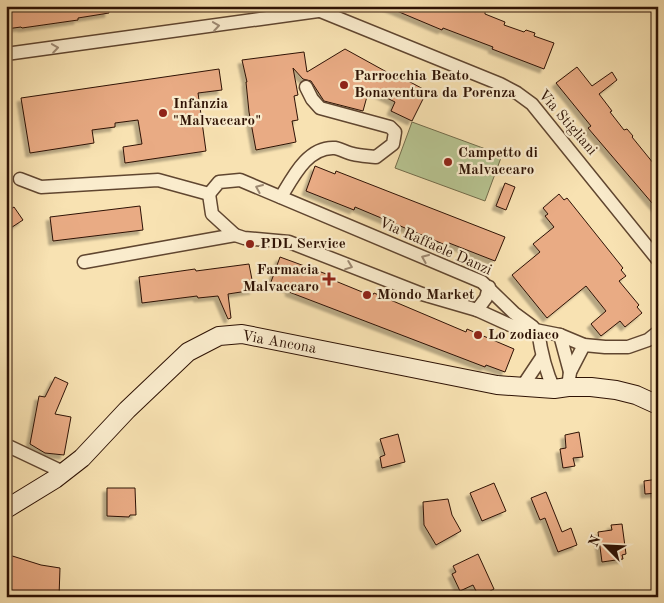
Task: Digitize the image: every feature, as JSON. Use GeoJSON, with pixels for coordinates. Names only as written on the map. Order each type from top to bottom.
{"type":"FeatureCollection","features":[{"type":"Feature","properties":{"kind":"street"},"geometry":{"type":"LineString","coordinates":[[6,54],[313,9]]}},
{"type":"Feature","properties":{"kind":"street","name":"Via Stigliani"},"geometry":{"type":"LineString","coordinates":[[313,9],[517,92],[532,104],[658,260]]}},
{"type":"Feature","properties":{"kind":"street"},"geometry":{"type":"LineString","coordinates":[[281,197],[292,179],[312,154],[322,148],[337,148],[354,155],[376,157],[393,144],[395,132],[390,127],[320,108],[312,99],[306,87]]}},
{"type":"Feature","properties":{"kind":"street"},"geometry":{"type":"LineString","coordinates":[[20,179],[41,187],[158,180],[208,194],[212,214],[234,235]]}},
{"type":"Feature","properties":{"kind":"street","name":"Via Raffaele Danzi"},"geometry":{"type":"LineString","coordinates":[[208,194],[219,182],[240,180],[281,197],[482,282],[514,313],[538,331]]}},
{"type":"Feature","properties":{"kind":"street"},"geometry":{"type":"LineString","coordinates":[[84,262],[234,235],[244,238],[289,242],[422,294],[477,310],[510,325],[560,335],[584,345],[628,348],[648,340],[658,332]]}},
{"type":"Feature","properties":{"kind":"street"},"geometry":{"type":"LineString","coordinates":[[477,310],[486,298],[489,288]]}},
{"type":"Feature","properties":{"kind":"street"},"geometry":{"type":"LineString","coordinates":[[538,331],[547,375],[564,383],[616,390],[636,395],[658,405]]}},
{"type":"Feature","properties":{"kind":"street","name":"Via Ancona"},"geometry":{"type":"LineString","coordinates":[[6,509],[82,458],[188,352],[219,336],[242,334],[497,385],[522,387],[564,383]]}},
{"type":"Feature","properties":{"kind":"street"},"geometry":{"type":"LineString","coordinates":[[560,335],[564,383]]}},
{"type":"Feature","properties":{"kind":"street"},"geometry":{"type":"LineString","coordinates":[[564,383],[584,345]]}},
{"type":"Feature","properties":{"kind":"street"},"geometry":{"type":"LineString","coordinates":[[522,387],[542,357]]}},
{"type":"Feature","properties":{"kind":"street"},"geometry":{"type":"LineString","coordinates":[[6,445],[63,472]]}},
{"type":"Feature","properties":{"kind":"green space","name":"Campetto di Malvaccaro"},"geometry":{"type":"Polygon","coordinates":[[[412,122],[502,155],[485,201],[395,168],[412,122]]]}},
{"type":"Feature","properties":{"kind":"building"},"geometry":{"type":"Polygon","coordinates":[[[6,6],[108,6],[109,13],[78,18],[78,20],[6,29],[6,6]]]}},
{"type":"Feature","properties":{"kind":"building"},"geometry":{"type":"Polygon","coordinates":[[[385,6],[463,6],[474,11],[476,8],[505,22],[504,25],[524,32],[526,30],[535,33],[534,36],[554,43],[544,69],[492,49],[493,47],[443,28],[442,30],[385,6]]]}},
{"type":"Feature","properties":{"kind":"building"},"geometry":{"type":"Polygon","coordinates":[[[345,49],[394,76],[395,74],[427,91],[412,121],[391,111],[395,102],[369,89],[363,111],[324,101],[311,81],[303,79],[293,68],[298,95],[294,96],[298,120],[292,121],[296,142],[256,150],[249,112],[247,82],[242,60],[304,52],[307,72],[345,49]]]}},
{"type":"Feature","properties":{"kind":"building"},"geometry":{"type":"Polygon","coordinates":[[[577,67],[592,86],[612,72],[617,80],[599,94],[624,130],[627,129],[658,169],[658,210],[588,128],[591,126],[556,83],[577,67]]]}},
{"type":"Feature","properties":{"kind":"building"},"geometry":{"type":"Polygon","coordinates":[[[219,69],[222,90],[198,93],[206,151],[125,163],[123,147],[142,144],[138,120],[115,123],[115,127],[92,130],[94,143],[30,153],[21,98],[219,69]]]}},
{"type":"Feature","properties":{"kind":"building"},"geometry":{"type":"Polygon","coordinates":[[[315,166],[335,174],[336,171],[505,237],[495,261],[449,243],[448,246],[355,207],[354,210],[306,191],[315,166]]]}},
{"type":"Feature","properties":{"kind":"building"},"geometry":{"type":"Polygon","coordinates":[[[505,183],[515,187],[506,210],[496,206],[505,183]]]}},
{"type":"Feature","properties":{"kind":"building"},"geometry":{"type":"Polygon","coordinates":[[[559,194],[564,200],[567,198],[623,268],[621,270],[626,276],[619,281],[639,305],[637,307],[642,313],[625,327],[620,321],[601,336],[591,324],[606,311],[586,286],[547,318],[512,275],[540,252],[533,244],[554,227],[545,216],[548,214],[543,208],[559,194]]]}},
{"type":"Feature","properties":{"kind":"building"},"geometry":{"type":"Polygon","coordinates":[[[140,206],[143,230],[53,241],[50,217],[140,206]]]}},
{"type":"Feature","properties":{"kind":"building"},"geometry":{"type":"Polygon","coordinates":[[[14,207],[23,220],[6,231],[6,212],[14,207]]]}},
{"type":"Feature","properties":{"kind":"building"},"geometry":{"type":"Polygon","coordinates":[[[280,257],[329,275],[328,278],[372,296],[374,293],[466,332],[467,329],[514,349],[505,372],[486,365],[485,367],[289,292],[290,289],[271,282],[280,257]]]}},
{"type":"Feature","properties":{"kind":"building"},"geometry":{"type":"Polygon","coordinates":[[[249,264],[254,290],[228,294],[231,318],[228,319],[218,296],[198,298],[197,296],[142,303],[139,277],[249,264]]]}},
{"type":"Feature","properties":{"kind":"building"},"geometry":{"type":"Polygon","coordinates":[[[55,377],[68,383],[55,414],[71,417],[64,455],[45,453],[30,444],[39,396],[45,397],[55,377]]]}},
{"type":"Feature","properties":{"kind":"building"},"geometry":{"type":"Polygon","coordinates":[[[579,432],[583,457],[573,458],[575,466],[563,468],[560,449],[566,448],[565,435],[579,432]]]}},
{"type":"Feature","properties":{"kind":"building"},"geometry":{"type":"Polygon","coordinates":[[[398,434],[405,462],[382,468],[380,457],[385,455],[380,439],[398,434]]]}},
{"type":"Feature","properties":{"kind":"building"},"geometry":{"type":"Polygon","coordinates":[[[658,479],[658,493],[645,494],[644,481],[658,479]]]}},
{"type":"Feature","properties":{"kind":"building"},"geometry":{"type":"Polygon","coordinates":[[[494,483],[506,511],[482,521],[470,493],[494,483]]]}},
{"type":"Feature","properties":{"kind":"building"},"geometry":{"type":"Polygon","coordinates":[[[107,488],[135,488],[136,515],[130,515],[129,517],[107,516],[107,488]]]}},
{"type":"Feature","properties":{"kind":"building"},"geometry":{"type":"Polygon","coordinates":[[[546,492],[562,532],[571,528],[577,545],[558,552],[545,518],[540,520],[531,498],[546,492]]]}},
{"type":"Feature","properties":{"kind":"building"},"geometry":{"type":"Polygon","coordinates":[[[448,499],[452,515],[461,531],[436,545],[424,525],[423,502],[448,499]]]}},
{"type":"Feature","properties":{"kind":"building"},"geometry":{"type":"Polygon","coordinates":[[[622,524],[626,554],[622,555],[623,559],[602,562],[598,532],[612,530],[611,525],[622,524]]]}},
{"type":"Feature","properties":{"kind":"building"},"geometry":{"type":"Polygon","coordinates":[[[6,554],[41,565],[60,568],[59,597],[6,595],[6,554]]]}},
{"type":"Feature","properties":{"kind":"building"},"geometry":{"type":"Polygon","coordinates":[[[478,554],[494,589],[479,597],[473,585],[460,591],[452,574],[456,572],[453,566],[478,554]]]}},
{"type":"Feature","properties":{"kind":"place","name":"Parrocchia Beato Bonaventura da Porenza"},"geometry":{"type":"Point","coordinates":[344,85]}},
{"type":"Feature","properties":{"kind":"place","name":"Infanzia \"Malvaccaro\""},"geometry":{"type":"Point","coordinates":[163,113]}},
{"type":"Feature","properties":{"kind":"place","name":"Campetto di Malvaccaro"},"geometry":{"type":"Point","coordinates":[448,162]}},
{"type":"Feature","properties":{"kind":"place","name":"PDL Service"},"geometry":{"type":"Point","coordinates":[250,244]}},
{"type":"Feature","properties":{"kind":"place","name":"Farmacia Malvaccaro"},"geometry":{"type":"Point","coordinates":[329,279]}},
{"type":"Feature","properties":{"kind":"place","name":"Mondo Market"},"geometry":{"type":"Point","coordinates":[367,295]}},
{"type":"Feature","properties":{"kind":"place","name":"Lo zodiaco"},"geometry":{"type":"Point","coordinates":[478,335]}}]}
